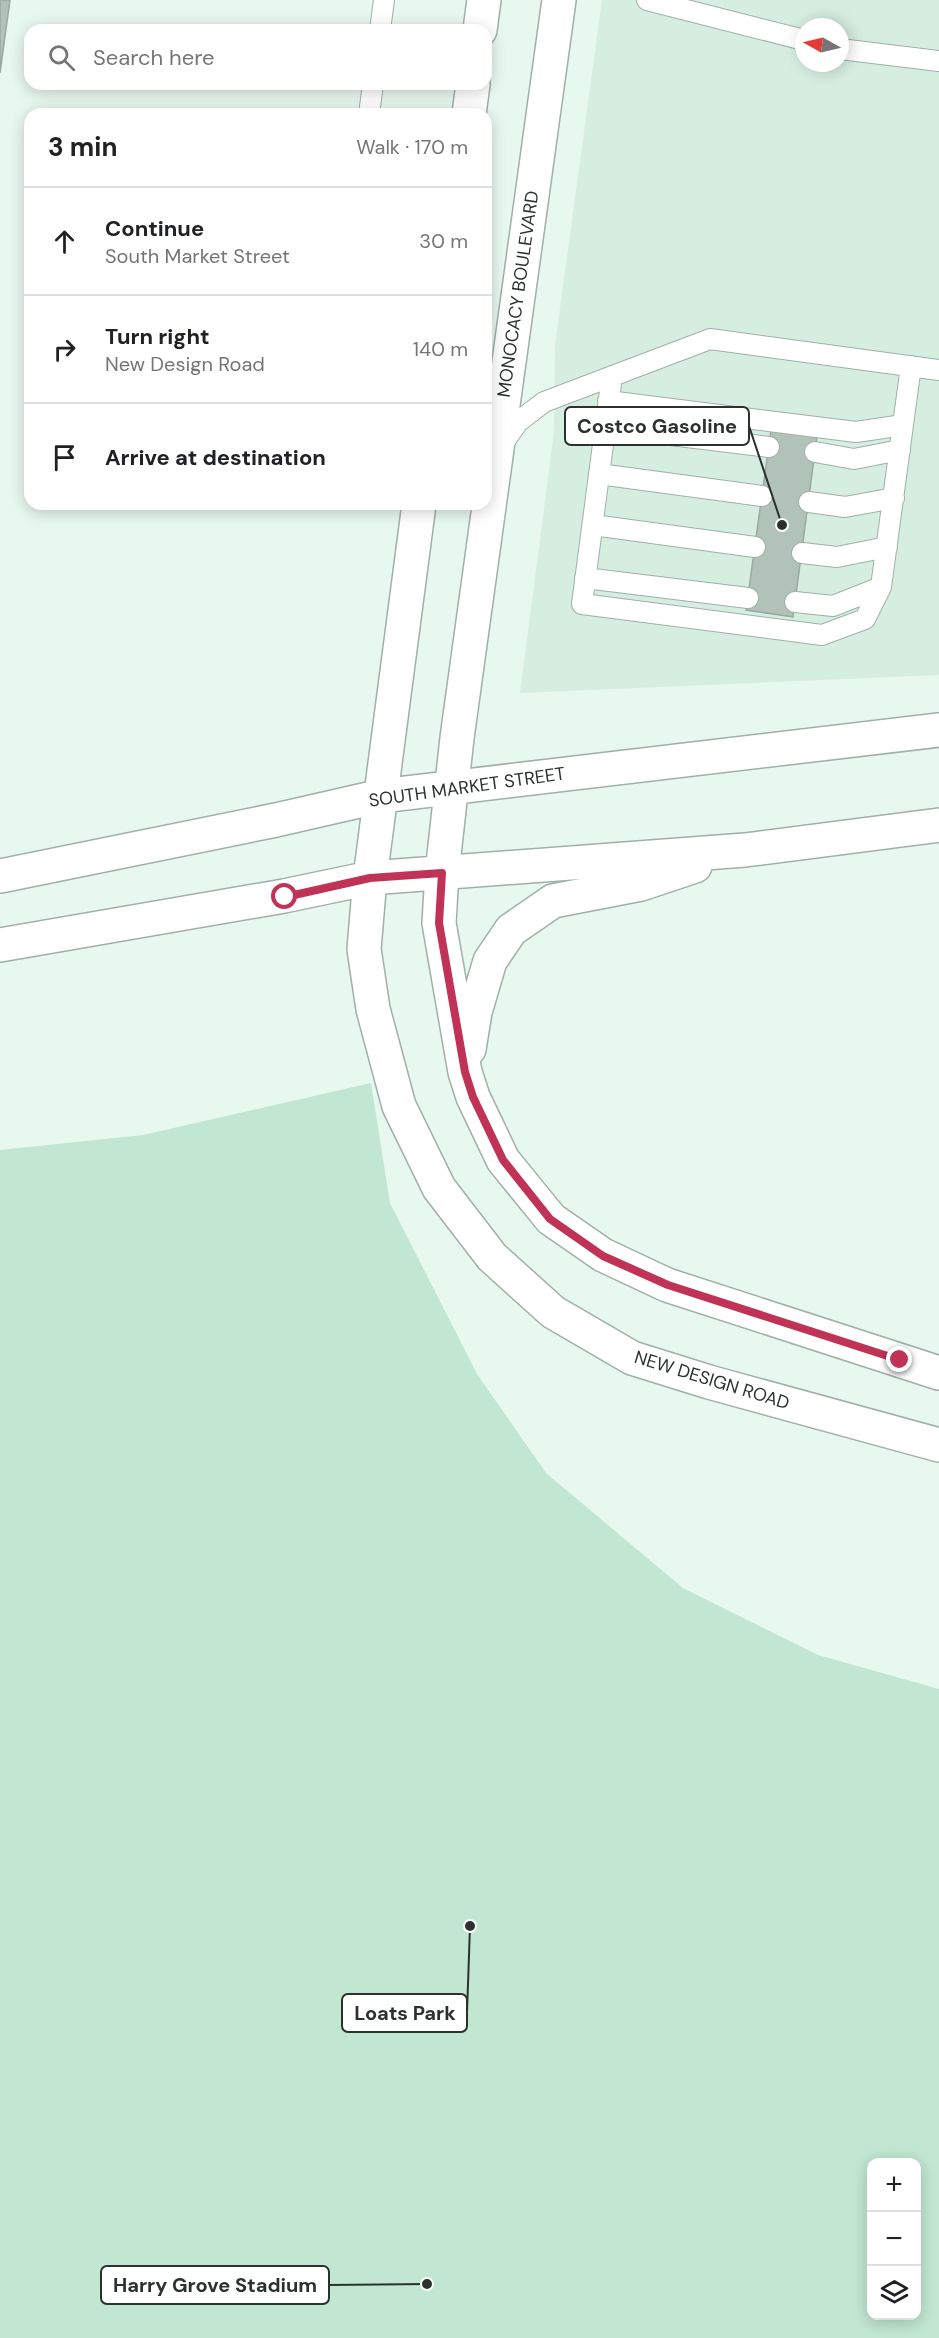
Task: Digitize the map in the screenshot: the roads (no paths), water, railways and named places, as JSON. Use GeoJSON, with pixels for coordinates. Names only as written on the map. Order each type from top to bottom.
{"type":"FeatureCollection","features":[{"type":"Feature","properties":{"kind":"main road"},"geometry":{"type":"LineString","coordinates":[[481,24],[483,0]]}},
{"type":"Feature","properties":{"kind":"main road","name":"MONOCACY BOULEVARD"},"geometry":{"type":"LineString","coordinates":[[492,488],[559,0]]}},
{"type":"Feature","properties":{"kind":"main road"},"geometry":{"type":"LineString","coordinates":[[470,108],[472,90]]}},
{"type":"Feature","properties":{"kind":"main road"},"geometry":{"type":"LineString","coordinates":[[370,878],[418,510]]}},
{"type":"Feature","properties":{"kind":"main road","name":"MONOCACY BOULEVARD"},"geometry":{"type":"LineString","coordinates":[[442,873],[451,786],[489,510]]}},
{"type":"Feature","properties":{"kind":"main road","name":"SOUTH MARKET STREET"},"geometry":{"type":"LineString","coordinates":[[0,876],[276,820],[381,796],[939,730]]}},
{"type":"Feature","properties":{"kind":"main road"},"geometry":{"type":"LineString","coordinates":[[0,945],[285,897],[370,878],[745,850],[939,825]]}},
{"type":"Feature","properties":{"kind":"main road"},"geometry":{"type":"LineString","coordinates":[[465,1072],[475,1012],[490,961],[511,930],[553,901],[641,884],[745,850]]}},
{"type":"Feature","properties":{"kind":"main road"},"geometry":{"type":"LineString","coordinates":[[442,873],[439,923],[465,1072],[473,1097],[503,1160],[550,1219],[603,1256],[668,1285],[939,1372]]}},
{"type":"Feature","properties":{"kind":"main road","name":"NEW DESIGN ROAD"},"geometry":{"type":"LineString","coordinates":[[370,878],[364,949],[373,1009],[399,1106],[439,1188],[492,1257],[553,1312],[632,1358],[709,1382],[939,1445]]}},
{"type":"Feature","properties":{"kind":"lane"},"geometry":{"type":"LineString","coordinates":[[381,24],[384,0]]}},
{"type":"Feature","properties":{"kind":"lane"},"geometry":{"type":"LineString","coordinates":[[647,0],[795,37]]}},
{"type":"Feature","properties":{"kind":"lane"},"geometry":{"type":"LineString","coordinates":[[849,49],[939,61]]}},
{"type":"Feature","properties":{"kind":"lane"},"geometry":{"type":"LineString","coordinates":[[370,108],[372,90]]}},
{"type":"Feature","properties":{"kind":"lane"},"geometry":{"type":"LineString","coordinates":[[497,452],[518,422],[544,402],[710,339],[939,370]]}},
{"type":"Feature","properties":{"kind":"lane"},"geometry":{"type":"LineString","coordinates":[[612,376],[582,604],[822,635],[865,619],[881,587],[911,366]]}},
{"type":"Feature","properties":{"kind":"lane"},"geometry":{"type":"LineString","coordinates":[[608,401],[856,432],[903,425]]}},
{"type":"Feature","properties":{"kind":"lane"},"geometry":{"type":"LineString","coordinates":[[605,427],[769,447]]}},
{"type":"Feature","properties":{"kind":"lane"},"geometry":{"type":"LineString","coordinates":[[815,452],[854,459],[900,450]]}},
{"type":"Feature","properties":{"kind":"lane"},"geometry":{"type":"LineString","coordinates":[[599,474],[762,496]]}},
{"type":"Feature","properties":{"kind":"lane"},"geometry":{"type":"LineString","coordinates":[[809,502],[845,507],[894,498]]}},
{"type":"Feature","properties":{"kind":"lane"},"geometry":{"type":"LineString","coordinates":[[593,525],[755,547]]}},
{"type":"Feature","properties":{"kind":"lane"},"geometry":{"type":"LineString","coordinates":[[801,553],[837,557],[887,547]]}},
{"type":"Feature","properties":{"kind":"lane"},"geometry":{"type":"LineString","coordinates":[[585,578],[748,598]]}},
{"type":"Feature","properties":{"kind":"lane"},"geometry":{"type":"LineString","coordinates":[[795,602],[833,606],[881,587]]}},
{"type":"Feature","properties":{"kind":"place","name":"Costco Gasoline"},"geometry":{"type":"Point","coordinates":[782,525]}},
{"type":"Feature","properties":{"kind":"place","name":"Loats Park"},"geometry":{"type":"Point","coordinates":[470,1926]}},
{"type":"Feature","properties":{"kind":"place","name":"Harry Grove Stadium"},"geometry":{"type":"Point","coordinates":[427,2284]}}]}
